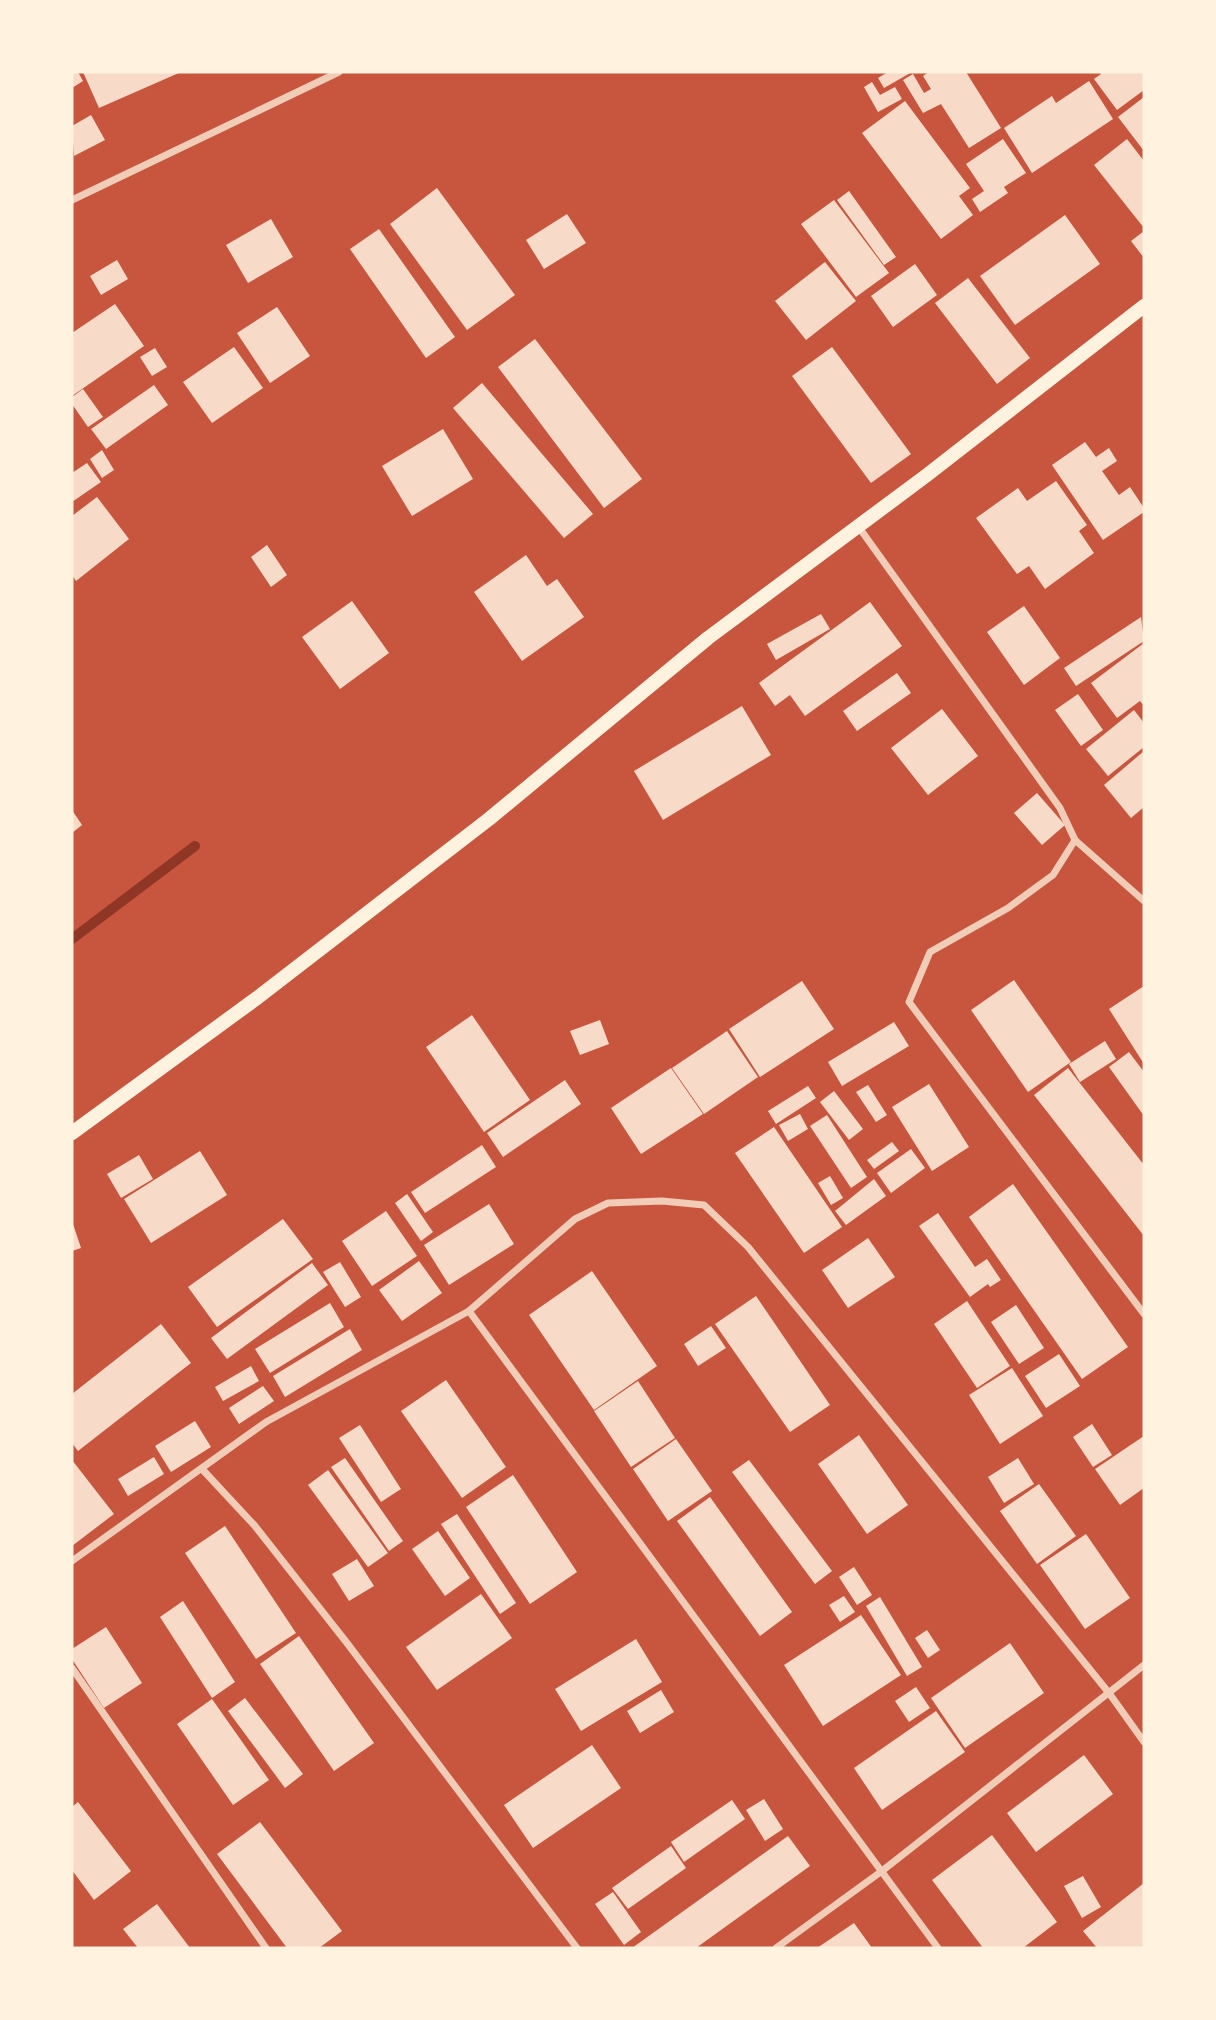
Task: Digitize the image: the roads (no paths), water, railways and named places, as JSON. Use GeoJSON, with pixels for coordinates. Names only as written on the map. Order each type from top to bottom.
{"type":"FeatureCollection","features":[{"type":"Feature","properties":{"kind":"main road"},"geometry":{"type":"LineString","coordinates":[[72,1133],[257,998],[478,828],[708,638],[1144,306]]}},
{"type":"Feature","properties":{"kind":"street"},"geometry":{"type":"LineString","coordinates":[[72,200],[339,72]]}},
{"type":"Feature","properties":{"kind":"street"},"geometry":{"type":"LineString","coordinates":[[858,526],[1060,808],[1075,840],[1144,901]]}},
{"type":"Feature","properties":{"kind":"street"},"geometry":{"type":"LineString","coordinates":[[1075,840],[1054,875],[1008,908],[930,952],[909,1002],[1144,1314]]}},
{"type":"Feature","properties":{"kind":"street"},"geometry":{"type":"LineString","coordinates":[[72,1561],[266,1422],[469,1311],[575,1219],[608,1203],[662,1201],[704,1205],[748,1247],[1109,1693],[1144,1742]]}},
{"type":"Feature","properties":{"kind":"street"},"geometry":{"type":"LineString","coordinates":[[469,1311],[938,1948]]}},
{"type":"Feature","properties":{"kind":"street"},"geometry":{"type":"LineString","coordinates":[[202,1469],[255,1526],[347,1643],[577,1948]]}},
{"type":"Feature","properties":{"kind":"street"},"geometry":{"type":"LineString","coordinates":[[776,1948],[882,1871],[1144,1665]]}},
{"type":"Feature","properties":{"kind":"street"},"geometry":{"type":"LineString","coordinates":[[72,1668],[266,1948]]}},
{"type":"Feature","properties":{"kind":"waterway"},"geometry":{"type":"LineString","coordinates":[[72,939],[195,846]]}}]}
